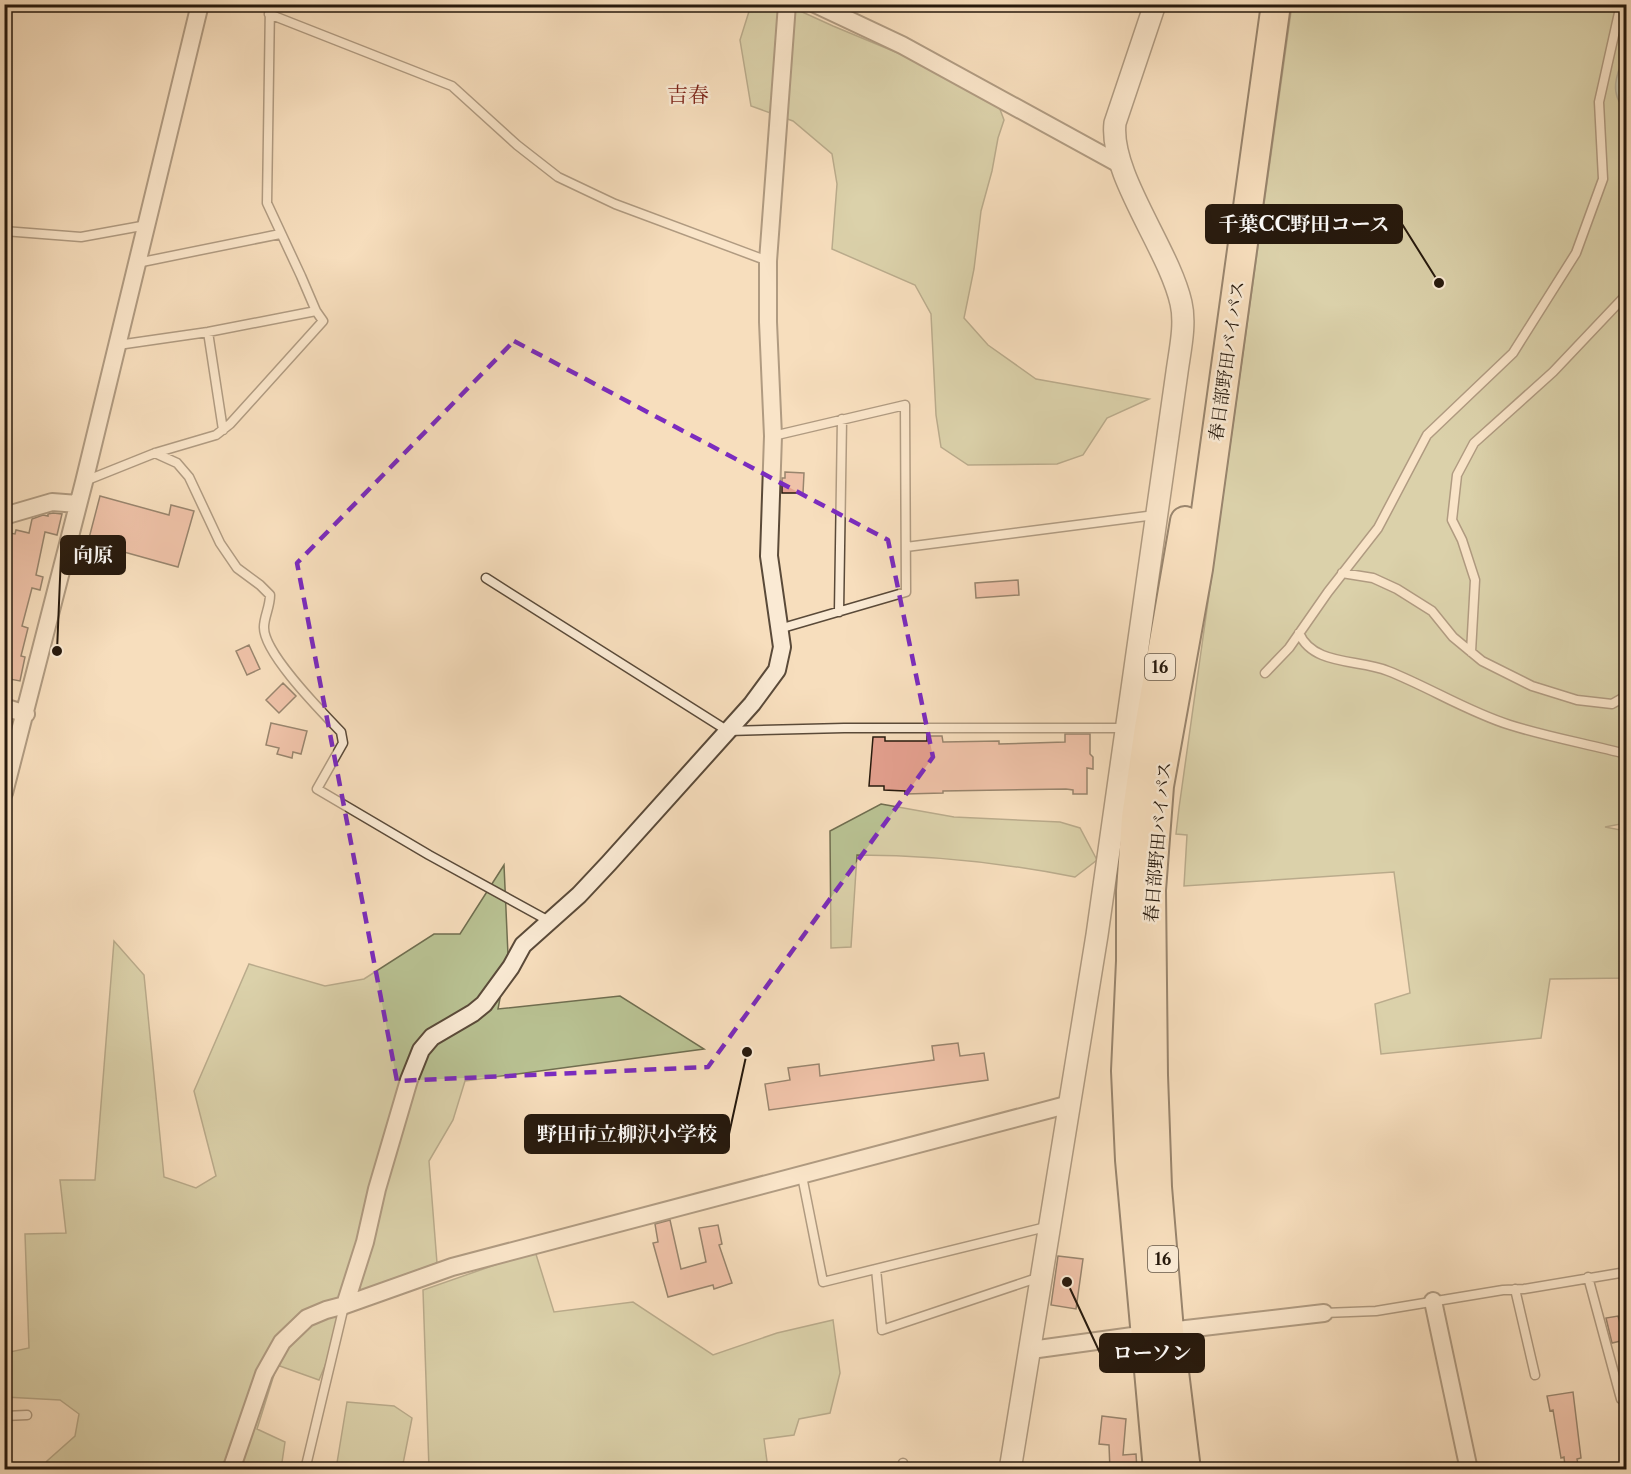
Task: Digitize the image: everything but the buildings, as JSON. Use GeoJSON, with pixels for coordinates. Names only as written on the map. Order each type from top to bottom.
{"type":"FeatureCollection","features":[{"type":"Feature","properties":{"kind":"highway","name":"春日部野田バイパス"},"geometry":{"type":"LineString","coordinates":[[1186,1470],[1157,1333],[1130,1160],[1126,1071],[1131,961],[1131,891],[1136,818],[1149,728],[1178,568],[1240,133],[1256,4]]}},
{"type":"Feature","properties":{"kind":"highway","name":"春日部野田バイパス"},"geometry":{"type":"LineString","coordinates":[[1158,1470],[1157,1187],[1151,890],[1157,809],[1159,786],[1198,569],[1276,4]]}},
{"type":"Feature","properties":{"kind":"street"},"geometry":{"type":"LineString","coordinates":[[4,793],[84,482],[200,4]]}},
{"type":"Feature","properties":{"kind":"street"},"geometry":{"type":"LineString","coordinates":[[345,1305],[365,1242],[377,1189],[409,1080],[421,1050],[432,1036],[473,1013],[483,1004],[511,967],[524,945],[602,871],[752,704],[777,670],[782,647],[769,556],[773,436],[768,261],[787,4]]}},
{"type":"Feature","properties":{"kind":"street"},"geometry":{"type":"LineString","coordinates":[[814,4],[902,45],[1122,165]]}},
{"type":"Feature","properties":{"kind":"street"},"geometry":{"type":"LineString","coordinates":[[1010,1470],[1097,935],[1178,372],[1182,326],[1181,304],[1173,279],[1122,165],[1114,136],[1115,123],[1155,4]]}},
{"type":"Feature","properties":{"kind":"street"},"geometry":{"type":"LineString","coordinates":[[4,516],[52,502],[78,504]]}},
{"type":"Feature","properties":{"kind":"street"},"geometry":{"type":"LineString","coordinates":[[4,707],[26,714]]}},
{"type":"Feature","properties":{"kind":"street"},"geometry":{"type":"LineString","coordinates":[[231,1470],[264,1374],[282,1342],[307,1318],[452,1267],[1070,1104]]}},
{"type":"Feature","properties":{"kind":"street"},"geometry":{"type":"LineString","coordinates":[[1433,1301],[1469,1470]]}},
{"type":"Feature","properties":{"kind":"street"},"geometry":{"type":"LineString","coordinates":[[1030,1350],[1324,1313]]}},
{"type":"Feature","properties":{"kind":"lane"},"geometry":{"type":"LineString","coordinates":[[1265,674],[1289,648],[1342,573],[1378,528],[1427,435],[1513,353],[1576,253],[1603,179],[1599,102],[1622,4]]}},
{"type":"Feature","properties":{"kind":"lane"},"geometry":{"type":"LineString","coordinates":[[84,482],[155,453],[216,435],[323,321],[316,311],[267,203],[270,9],[452,86],[517,145],[558,177],[615,204],[768,261]]}},
{"type":"Feature","properties":{"kind":"lane"},"geometry":{"type":"LineString","coordinates":[[4,231],[81,237],[147,225]]}},
{"type":"Feature","properties":{"kind":"lane"},"geometry":{"type":"LineString","coordinates":[[137,263],[280,234]]}},
{"type":"Feature","properties":{"kind":"lane"},"geometry":{"type":"LineString","coordinates":[[1471,652],[1474,580],[1462,540],[1452,520],[1457,476],[1474,443],[1553,372],[1626,295]]}},
{"type":"Feature","properties":{"kind":"lane"},"geometry":{"type":"LineString","coordinates":[[118,345],[208,332],[316,311]]}},
{"type":"Feature","properties":{"kind":"lane"},"geometry":{"type":"LineString","coordinates":[[208,332],[223,430]]}},
{"type":"Feature","properties":{"kind":"lane"},"geometry":{"type":"LineString","coordinates":[[773,436],[904,405],[906,592],[779,629]]}},
{"type":"Feature","properties":{"kind":"lane"},"geometry":{"type":"LineString","coordinates":[[839,612],[842,419]]}},
{"type":"Feature","properties":{"kind":"lane"},"geometry":{"type":"LineString","coordinates":[[155,453],[177,464],[189,477],[220,543],[237,568],[261,585],[270,595],[270,605],[264,627],[269,644],[295,681],[341,732],[343,743],[317,789],[429,855],[549,921]]}},
{"type":"Feature","properties":{"kind":"lane"},"geometry":{"type":"LineString","coordinates":[[906,547],[1157,514]]}},
{"type":"Feature","properties":{"kind":"lane"},"geometry":{"type":"LineString","coordinates":[[1342,573],[1373,578],[1406,594],[1432,611],[1453,637],[1482,661],[1532,686],[1577,700],[1612,704],[1626,696]]}},
{"type":"Feature","properties":{"kind":"lane"},"geometry":{"type":"LineString","coordinates":[[486,578],[728,731],[844,728],[1126,728]]}},
{"type":"Feature","properties":{"kind":"lane"},"geometry":{"type":"LineString","coordinates":[[1299,633],[1308,648],[1318,653],[1333,659],[1365,663],[1388,671],[1480,714],[1510,725],[1626,754]]}},
{"type":"Feature","properties":{"kind":"lane"},"geometry":{"type":"LineString","coordinates":[[802,1176],[823,1282],[1051,1225]]}},
{"type":"Feature","properties":{"kind":"lane"},"geometry":{"type":"LineString","coordinates":[[876,1269],[882,1330],[1043,1276]]}},
{"type":"Feature","properties":{"kind":"lane"},"geometry":{"type":"LineString","coordinates":[[1324,1313],[1376,1311],[1626,1272]]}},
{"type":"Feature","properties":{"kind":"lane"},"geometry":{"type":"LineString","coordinates":[[1588,1277],[1621,1399]]}},
{"type":"Feature","properties":{"kind":"lane"},"geometry":{"type":"LineString","coordinates":[[1515,1289],[1535,1375]]}},
{"type":"Feature","properties":{"kind":"lane"},"geometry":{"type":"LineString","coordinates":[[305,1470],[345,1305]]}},
{"type":"Feature","properties":{"kind":"lane"},"geometry":{"type":"LineString","coordinates":[[4,1416],[27,1415]]}},
{"type":"Feature","properties":{"kind":"highlighted area"},"geometry":{"type":"Polygon","coordinates":[[[514,341],[888,540],[933,757],[708,1067],[397,1081],[297,563],[514,341]]]}},
{"type":"Feature","properties":{"kind":"green space"},"geometry":{"type":"Polygon","coordinates":[[[751,5],[787,5],[910,58],[998,104],[1004,120],[981,211],[974,269],[964,318],[988,345],[1036,379],[1149,399],[1107,418],[1083,455],[1057,464],[968,465],[941,447],[936,415],[931,314],[915,285],[832,249],[837,184],[832,154],[793,121],[751,106],[740,40],[751,5]]]}},
{"type":"Feature","properties":{"kind":"green space"},"geometry":{"type":"Polygon","coordinates":[[[1292,5],[1626,5],[1626,823],[1605,827],[1626,831],[1626,978],[1550,979],[1541,1038],[1381,1054],[1375,1004],[1410,993],[1394,872],[1184,886],[1187,835],[1176,834],[1179,808],[1292,5]]]}},
{"type":"Feature","properties":{"kind":"green space"},"geometry":{"type":"Polygon","coordinates":[[[881,804],[954,817],[1060,822],[1080,828],[1097,860],[1075,877],[967,861],[912,856],[857,855],[851,947],[831,948],[830,831],[881,804]]]}},
{"type":"Feature","properties":{"kind":"green space"},"geometry":{"type":"Polygon","coordinates":[[[504,865],[508,955],[498,1009],[620,996],[704,1049],[465,1081],[453,1120],[429,1161],[437,1263],[356,1292],[319,1380],[277,1365],[257,1429],[285,1442],[281,1469],[42,1469],[47,1461],[75,1436],[79,1414],[60,1400],[5,1397],[5,1353],[29,1348],[25,1234],[66,1233],[60,1180],[95,1180],[114,941],[144,975],[164,1177],[196,1188],[216,1176],[194,1091],[249,964],[325,986],[364,979],[434,934],[460,934],[504,865]]]}},
{"type":"Feature","properties":{"kind":"green space"},"geometry":{"type":"Polygon","coordinates":[[[535,1251],[554,1312],[633,1302],[713,1355],[777,1333],[833,1320],[840,1373],[830,1413],[799,1419],[794,1435],[764,1439],[768,1469],[429,1469],[423,1290],[535,1251]]]}},
{"type":"Feature","properties":{"kind":"green space"},"geometry":{"type":"Polygon","coordinates":[[[347,1402],[394,1406],[412,1418],[402,1469],[336,1469],[347,1402]]]}},
{"type":"Feature","properties":{"kind":"water"},"geometry":{"type":"Polygon","coordinates":[[[1626,51],[1626,110],[1617,96],[1616,82],[1626,51]]]}},
{"type":"Feature","properties":{"kind":"place","name":"千葉CC野田コース"},"geometry":{"type":"Point","coordinates":[1439,283]}},
{"type":"Feature","properties":{"kind":"place","name":"向原"},"geometry":{"type":"Point","coordinates":[57,651]}},
{"type":"Feature","properties":{"kind":"place","name":"野田市立柳沢小学校"},"geometry":{"type":"Point","coordinates":[747,1052]}},
{"type":"Feature","properties":{"kind":"place","name":"ローソン"},"geometry":{"type":"Point","coordinates":[1067,1282]}},
{"type":"Feature","properties":{"kind":"district","name":"吉春"},"geometry":{"type":"Point","coordinates":[688,95]}}]}
